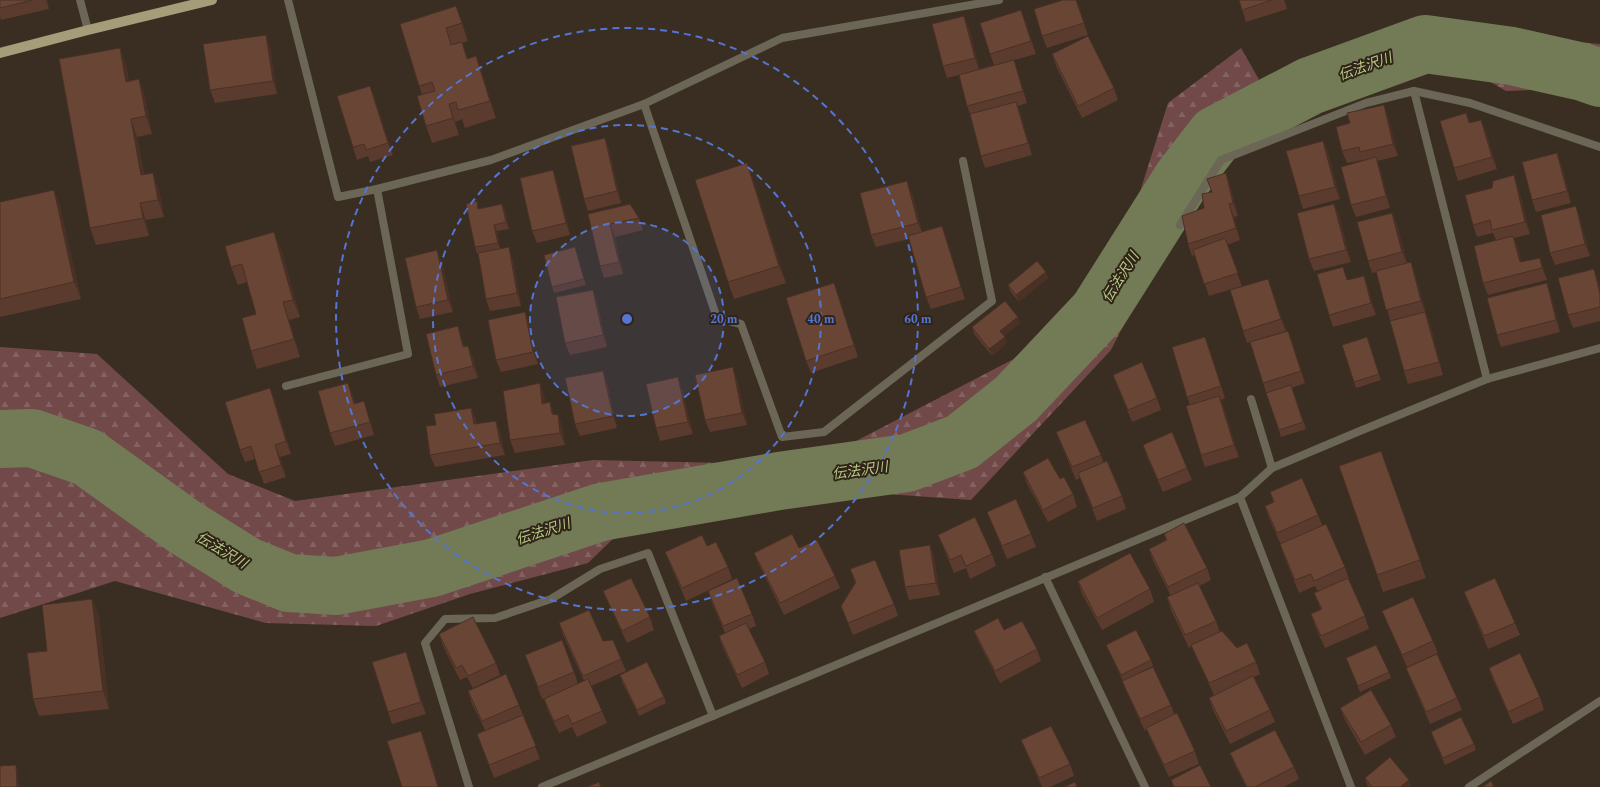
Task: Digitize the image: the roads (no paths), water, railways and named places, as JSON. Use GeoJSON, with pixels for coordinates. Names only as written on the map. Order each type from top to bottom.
{"type":"FeatureCollection","features":[{"type":"Feature","properties":{"kind":"main road"},"geometry":{"type":"LineString","coordinates":[[0,53],[212,0]]}},
{"type":"Feature","properties":{"kind":"street"},"geometry":{"type":"LineString","coordinates":[[80,0],[88,30]]}},
{"type":"Feature","properties":{"kind":"street"},"geometry":{"type":"LineString","coordinates":[[288,0],[338,197],[377,189],[491,160],[644,104],[782,38],[999,0]]}},
{"type":"Feature","properties":{"kind":"street"},"geometry":{"type":"LineString","coordinates":[[1180,225],[1221,160],[1366,102],[1414,91],[1470,103],[1600,147]]}},
{"type":"Feature","properties":{"kind":"street"},"geometry":{"type":"LineString","coordinates":[[1414,91],[1487,379]]}},
{"type":"Feature","properties":{"kind":"street"},"geometry":{"type":"LineString","coordinates":[[644,104],[717,318],[741,324],[782,437],[824,432],[992,301],[963,161]]}},
{"type":"Feature","properties":{"kind":"street"},"geometry":{"type":"LineString","coordinates":[[286,386],[408,354],[377,189]]}},
{"type":"Feature","properties":{"kind":"street"},"geometry":{"type":"LineString","coordinates":[[542,787],[1240,497],[1272,468],[1487,379],[1600,348]]}},
{"type":"Feature","properties":{"kind":"street"},"geometry":{"type":"LineString","coordinates":[[1251,399],[1272,468]]}},
{"type":"Feature","properties":{"kind":"street"},"geometry":{"type":"LineString","coordinates":[[1240,497],[1351,787]]}},
{"type":"Feature","properties":{"kind":"street"},"geometry":{"type":"LineString","coordinates":[[469,787],[424,643],[445,619],[495,618],[550,599],[600,569],[648,552],[713,716]]}},
{"type":"Feature","properties":{"kind":"street"},"geometry":{"type":"LineString","coordinates":[[1045,577],[1145,787]]}},
{"type":"Feature","properties":{"kind":"street"},"geometry":{"type":"LineString","coordinates":[[1469,787],[1600,701]]}},
{"type":"Feature","properties":{"kind":"waterway","name":"伝法沢川"},"geometry":{"type":"LineString","coordinates":[[0,439],[32,438],[87,457],[186,528],[247,566],[289,583],[336,586],[432,568],[601,512],[779,481],[907,463],[962,442],[1016,399],[1098,312],[1182,179],[1216,135],[1310,86],[1425,44],[1512,56],[1583,72],[1600,78]]}}]}
